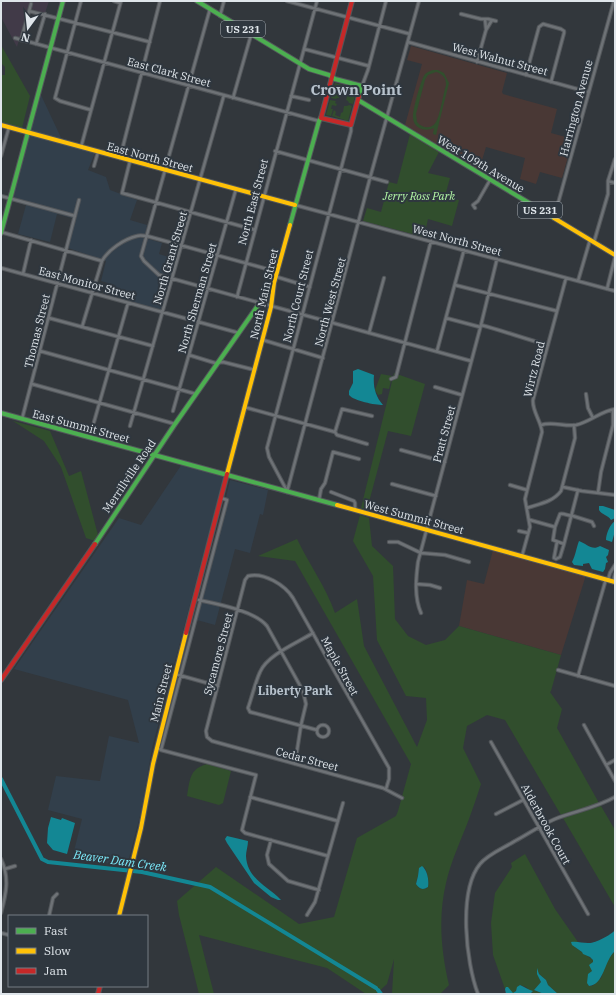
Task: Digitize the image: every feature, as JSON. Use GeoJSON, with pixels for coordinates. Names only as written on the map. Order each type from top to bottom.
{"type":"FeatureCollection","features":[{"type":"Feature","properties":{"kind":"street"},"geometry":{"type":"LineString","coordinates":[[63,1],[1,233],[31,240],[102,261]]}},
{"type":"Feature","properties":{"kind":"street"},"geometry":{"type":"LineString","coordinates":[[81,1],[56,99],[91,110]]}},
{"type":"Feature","properties":{"kind":"street"},"geometry":{"type":"LineString","coordinates":[[81,147],[121,2],[114,1]]}},
{"type":"Feature","properties":{"kind":"street"},"geometry":{"type":"LineString","coordinates":[[120,158],[160,1]]}},
{"type":"Feature","properties":{"kind":"street","name":"US 231"},"geometry":{"type":"LineString","coordinates":[[197,1],[300,64],[312,70],[362,86]]}},
{"type":"Feature","properties":{"kind":"street"},"geometry":{"type":"LineString","coordinates":[[220,16],[224,1]]}},
{"type":"Feature","properties":{"kind":"street"},"geometry":{"type":"LineString","coordinates":[[287,1],[410,34]]}},
{"type":"Feature","properties":{"kind":"street","name":"North East Street"},"geometry":{"type":"LineString","coordinates":[[237,297],[317,1]]}},
{"type":"Feature","properties":{"kind":"street","name":"North Main Street"},"geometry":{"type":"LineString","coordinates":[[227,475],[271,307],[274,283],[352,1]]}},
{"type":"Feature","properties":{"kind":"street"},"geometry":{"type":"LineString","coordinates":[[362,86],[369,66],[386,1]]}},
{"type":"Feature","properties":{"kind":"street","name":"North West Street"},"geometry":{"type":"LineString","coordinates":[[287,492],[333,323],[370,178],[388,118],[419,1]]}},
{"type":"Feature","properties":{"kind":"street","name":"Harrington Avenue"},"geometry":{"type":"LineString","coordinates":[[554,218],[614,1]]}},
{"type":"Feature","properties":{"kind":"street"},"geometry":{"type":"LineString","coordinates":[[21,40],[31,4]]}},
{"type":"Feature","properties":{"kind":"street"},"geometry":{"type":"LineString","coordinates":[[210,9],[141,256],[144,261],[155,273],[172,279],[471,361]]}},
{"type":"Feature","properties":{"kind":"street"},"geometry":{"type":"LineString","coordinates":[[29,11],[150,42]]}},
{"type":"Feature","properties":{"kind":"street"},"geometry":{"type":"LineString","coordinates":[[36,44],[44,14]]}},
{"type":"Feature","properties":{"kind":"street"},"geometry":{"type":"LineString","coordinates":[[461,14],[496,21]]}},
{"type":"Feature","properties":{"kind":"street"},"geometry":{"type":"LineString","coordinates":[[485,19],[486,30]]}},
{"type":"Feature","properties":{"kind":"street"},"geometry":{"type":"LineString","coordinates":[[477,62],[486,30],[492,20]]}},
{"type":"Feature","properties":{"kind":"street"},"geometry":{"type":"LineString","coordinates":[[526,75],[538,27],[543,24],[561,29],[564,33],[551,82]]}},
{"type":"Feature","properties":{"kind":"street"},"geometry":{"type":"LineString","coordinates":[[233,98],[252,35]]}},
{"type":"Feature","properties":{"kind":"street","name":"East Clark Street"},"geometry":{"type":"LineString","coordinates":[[15,38],[233,98],[320,120]]}},
{"type":"Feature","properties":{"kind":"street","name":"West Walnut Street"},"geometry":{"type":"LineString","coordinates":[[408,42],[588,92]]}},
{"type":"Feature","properties":{"kind":"street"},"geometry":{"type":"LineString","coordinates":[[304,49],[369,66]]}},
{"type":"Feature","properties":{"kind":"street","name":"North Court Street"},"geometry":{"type":"LineString","coordinates":[[287,492],[267,454],[267,448],[362,86]]}},
{"type":"Feature","properties":{"kind":"street","name":"North Grant Street"},"geometry":{"type":"LineString","coordinates":[[130,426],[224,95]]}},
{"type":"Feature","properties":{"kind":"street"},"geometry":{"type":"LineString","coordinates":[[291,96],[309,100]]}},
{"type":"Feature","properties":{"kind":"street","name":"West 109th Avenue"},"geometry":{"type":"LineString","coordinates":[[358,100],[615,256]]}},
{"type":"Feature","properties":{"kind":"street"},"geometry":{"type":"LineString","coordinates":[[320,120],[351,125]]}},
{"type":"Feature","properties":{"kind":"street","name":"East North Street"},"geometry":{"type":"LineString","coordinates":[[1,125],[295,205]]}},
{"type":"Feature","properties":{"kind":"street"},"geometry":{"type":"LineString","coordinates":[[1,156],[9,127]]}},
{"type":"Feature","properties":{"kind":"street"},"geometry":{"type":"LineString","coordinates":[[94,166],[98,152]]}},
{"type":"Feature","properties":{"kind":"street"},"geometry":{"type":"LineString","coordinates":[[275,152],[307,162],[314,162],[387,182]]}},
{"type":"Feature","properties":{"kind":"street"},"geometry":{"type":"LineString","coordinates":[[578,281],[608,194],[608,181],[615,159]]}},
{"type":"Feature","properties":{"kind":"street"},"geometry":{"type":"LineString","coordinates":[[130,161],[122,193],[255,230]]}},
{"type":"Feature","properties":{"kind":"street"},"geometry":{"type":"LineString","coordinates":[[478,201],[490,180]]}},
{"type":"Feature","properties":{"kind":"street"},"geometry":{"type":"LineString","coordinates":[[608,181],[615,183]]}},
{"type":"Feature","properties":{"kind":"street","name":"North Sherman Street"},"geometry":{"type":"LineString","coordinates":[[173,411],[236,189]]}},
{"type":"Feature","properties":{"kind":"street"},"geometry":{"type":"LineString","coordinates":[[1,196],[75,216]]}},
{"type":"Feature","properties":{"kind":"street","name":"Thomas Street"},"geometry":{"type":"LineString","coordinates":[[22,419],[79,200]]}},
{"type":"Feature","properties":{"kind":"street","name":"West North Street"},"geometry":{"type":"LineString","coordinates":[[295,205],[615,291]]}},
{"type":"Feature","properties":{"kind":"street"},"geometry":{"type":"LineString","coordinates":[[82,327],[102,261],[106,253],[119,244],[137,235],[147,236],[246,263],[310,287]]}},
{"type":"Feature","properties":{"kind":"street"},"geometry":{"type":"LineString","coordinates":[[23,274],[31,240]]}},
{"type":"Feature","properties":{"kind":"street"},"geometry":{"type":"LineString","coordinates":[[391,379],[396,377],[431,241]]}},
{"type":"Feature","properties":{"kind":"street"},"geometry":{"type":"LineString","coordinates":[[437,351],[464,250]]}},
{"type":"Feature","properties":{"kind":"street"},"geometry":{"type":"LineString","coordinates":[[607,289],[615,256]]}},
{"type":"Feature","properties":{"kind":"street","name":"Pratt Street"},"geometry":{"type":"LineString","coordinates":[[421,612],[418,603],[416,584],[418,562],[481,326],[497,259]]}},
{"type":"Feature","properties":{"kind":"street","name":"East Monitor Street"},"geometry":{"type":"LineString","coordinates":[[1,268],[239,333]]}},
{"type":"Feature","properties":{"kind":"street"},"geometry":{"type":"LineString","coordinates":[[369,333],[384,278]]}},
{"type":"Feature","properties":{"kind":"street","name":"Wirtz Road"},"geometry":{"type":"LineString","coordinates":[[522,556],[530,520],[525,499],[541,438],[541,425],[534,408],[533,400],[566,278]]}},
{"type":"Feature","properties":{"kind":"street","name":"Merrillville Road"},"geometry":{"type":"LineString","coordinates":[[1,680],[175,424],[274,283]]}},
{"type":"Feature","properties":{"kind":"street"},"geometry":{"type":"LineString","coordinates":[[455,285],[557,311]]}},
{"type":"Feature","properties":{"kind":"street"},"geometry":{"type":"LineString","coordinates":[[94,422],[128,303]]}},
{"type":"Feature","properties":{"kind":"street"},"geometry":{"type":"LineString","coordinates":[[49,318],[153,346]]}},
{"type":"Feature","properties":{"kind":"street"},"geometry":{"type":"LineString","coordinates":[[446,318],[512,334],[520,338],[548,345]]}},
{"type":"Feature","properties":{"kind":"street"},"geometry":{"type":"LineString","coordinates":[[262,340],[323,358]]}},
{"type":"Feature","properties":{"kind":"street"},"geometry":{"type":"LineString","coordinates":[[40,351],[197,394]]}},
{"type":"Feature","properties":{"kind":"street"},"geometry":{"type":"LineString","coordinates":[[189,355],[215,363],[223,362],[254,370]]}},
{"type":"Feature","properties":{"kind":"street"},"geometry":{"type":"LineString","coordinates":[[32,384],[175,424]]}},
{"type":"Feature","properties":{"kind":"street"},"geometry":{"type":"LineString","coordinates":[[435,387],[462,395]]}},
{"type":"Feature","properties":{"kind":"street"},"geometry":{"type":"LineString","coordinates":[[586,394],[588,408],[593,418]]}},
{"type":"Feature","properties":{"kind":"street"},"geometry":{"type":"LineString","coordinates":[[244,407],[336,432],[337,435],[367,444]]}},
{"type":"Feature","properties":{"kind":"street"},"geometry":{"type":"LineString","coordinates":[[336,432],[342,409],[372,416]]}},
{"type":"Feature","properties":{"kind":"street"},"geometry":{"type":"LineString","coordinates":[[541,425],[551,423],[574,425],[614,410],[613,425],[601,472],[598,493]]}},
{"type":"Feature","properties":{"kind":"street","name":"East Summit Street"},"geometry":{"type":"LineString","coordinates":[[1,413],[227,475]]}},
{"type":"Feature","properties":{"kind":"street"},"geometry":{"type":"LineString","coordinates":[[527,508],[549,501],[558,496],[563,487],[575,438],[574,425]]}},
{"type":"Feature","properties":{"kind":"street"},"geometry":{"type":"LineString","coordinates":[[401,450],[445,462]]}},
{"type":"Feature","properties":{"kind":"street"},"geometry":{"type":"LineString","coordinates":[[318,500],[321,489],[325,483],[333,452],[359,459]]}},
{"type":"Feature","properties":{"kind":"street","name":"West Summit Street"},"geometry":{"type":"LineString","coordinates":[[227,475],[614,582]]}},
{"type":"Feature","properties":{"kind":"street","name":"Main Street"},"geometry":{"type":"LineString","coordinates":[[119,915],[159,749],[174,674],[227,475]]}},
{"type":"Feature","properties":{"kind":"street"},"geometry":{"type":"LineString","coordinates":[[392,484],[436,496]]}},
{"type":"Feature","properties":{"kind":"street"},"geometry":{"type":"LineString","coordinates":[[510,485],[527,490]]}},
{"type":"Feature","properties":{"kind":"street"},"geometry":{"type":"LineString","coordinates":[[563,487],[615,495]]}},
{"type":"Feature","properties":{"kind":"street"},"geometry":{"type":"LineString","coordinates":[[557,542],[554,555],[556,559],[560,557],[578,490]]}},
{"type":"Feature","properties":{"kind":"street"},"geometry":{"type":"LineString","coordinates":[[331,492],[354,501],[355,510]]}},
{"type":"Feature","properties":{"kind":"street"},"geometry":{"type":"LineString","coordinates":[[221,498],[227,500],[159,749],[256,775],[242,830],[328,856]]}},
{"type":"Feature","properties":{"kind":"street"},"geometry":{"type":"LineString","coordinates":[[564,544],[557,542],[552,538],[560,514],[592,522],[594,526]]}},
{"type":"Feature","properties":{"kind":"street"},"geometry":{"type":"LineString","coordinates":[[530,520],[555,527]]}},
{"type":"Feature","properties":{"kind":"street"},"geometry":{"type":"LineString","coordinates":[[519,531],[528,533]]}},
{"type":"Feature","properties":{"kind":"street"},"geometry":{"type":"LineString","coordinates":[[389,542],[398,542],[421,553],[445,555],[469,562]]}},
{"type":"Feature","properties":{"kind":"street"},"geometry":{"type":"LineString","coordinates":[[578,676],[607,580],[615,565]]}},
{"type":"Feature","properties":{"kind":"street"},"geometry":{"type":"LineString","coordinates":[[614,582],[615,574]]}},
{"type":"Feature","properties":{"kind":"street","name":"Sycamore Street"},"geometry":{"type":"LineString","coordinates":[[207,738],[206,731],[237,610],[248,576]]}},
{"type":"Feature","properties":{"kind":"street","name":"Maple Street"},"geometry":{"type":"LineString","coordinates":[[248,576],[257,576],[272,580],[282,585],[293,598],[389,768],[389,779],[386,789]]}},
{"type":"Feature","properties":{"kind":"street"},"geometry":{"type":"LineString","coordinates":[[416,584],[430,585],[440,588]]}},
{"type":"Feature","properties":{"kind":"street"},"geometry":{"type":"LineString","coordinates":[[194,599],[250,613],[263,622],[303,691],[306,704],[295,764]]}},
{"type":"Feature","properties":{"kind":"street"},"geometry":{"type":"LineString","coordinates":[[313,633],[269,660],[262,668],[248,708],[250,712],[317,730],[319,734],[323,736],[326,736],[329,733],[328,727],[324,725],[320,726],[317,730]]}},
{"type":"Feature","properties":{"kind":"street"},"geometry":{"type":"LineString","coordinates":[[558,670],[615,686]]}},
{"type":"Feature","properties":{"kind":"street"},"geometry":{"type":"LineString","coordinates":[[174,674],[218,686]]}},
{"type":"Feature","properties":{"kind":"street"},"geometry":{"type":"LineString","coordinates":[[584,725],[615,781]]}},
{"type":"Feature","properties":{"kind":"street","name":"Cedar Street"},"geometry":{"type":"LineString","coordinates":[[207,738],[212,741],[386,789],[402,798]]}},
{"type":"Feature","properties":{"kind":"street","name":"Alderbrook Court"},"geometry":{"type":"LineString","coordinates":[[490,742],[588,914]]}},
{"type":"Feature","properties":{"kind":"street"},"geometry":{"type":"LineString","coordinates":[[606,765],[615,760]]}},
{"type":"Feature","properties":{"kind":"street"},"geometry":{"type":"LineString","coordinates":[[250,797],[338,821]]}},
{"type":"Feature","properties":{"kind":"street"},"geometry":{"type":"LineString","coordinates":[[478,994],[471,970],[466,937],[468,900],[473,877],[477,868],[485,859],[539,828],[557,819],[598,805],[615,797]]}},
{"type":"Feature","properties":{"kind":"street"},"geometry":{"type":"LineString","coordinates":[[496,814],[523,800]]}},
{"type":"Feature","properties":{"kind":"street"},"geometry":{"type":"LineString","coordinates":[[307,916],[315,902],[319,890],[343,803]]}},
{"type":"Feature","properties":{"kind":"street"},"geometry":{"type":"LineString","coordinates":[[271,840],[267,855],[269,864],[288,881],[319,890]]}},
{"type":"Feature","properties":{"kind":"street"},"geometry":{"type":"LineString","coordinates":[[1,859],[5,869],[7,887],[1,913]]}},
{"type":"Feature","properties":{"kind":"street"},"geometry":{"type":"LineString","coordinates":[[5,869],[15,866]]}},
{"type":"Feature","properties":{"kind":"street"},"geometry":{"type":"LineString","coordinates":[[49,915],[53,898],[57,894]]}},
{"type":"Feature","properties":{"kind":"shaded area"},"geometry":{"type":"Polygon","coordinates":[[[1,1],[49,1],[45,13],[28,8],[17,47],[1,17],[1,1]]]}},
{"type":"Feature","properties":{"kind":"shaded area"},"geometry":{"type":"Polygon","coordinates":[[[411,46],[507,73],[502,92],[503,94],[557,109],[551,133],[573,139],[562,178],[540,172],[536,184],[520,179],[525,158],[486,147],[479,170],[405,125],[422,64],[407,60],[411,46]]]}},
{"type":"Feature","properties":{"kind":"shaded area"},"geometry":{"type":"Polygon","coordinates":[[[40,93],[64,144],[95,153],[88,170],[106,177],[110,190],[137,200],[130,220],[147,225],[145,238],[162,243],[159,254],[175,259],[161,310],[113,296],[115,285],[101,281],[106,261],[68,248],[75,219],[57,214],[50,242],[18,234],[26,205],[12,201],[40,93]]]}},
{"type":"Feature","properties":{"kind":"shaded area"},"geometry":{"type":"Polygon","coordinates":[[[182,464],[224,476],[152,748],[141,812],[127,866],[72,859],[82,819],[48,810],[56,776],[100,781],[109,736],[139,743],[128,700],[14,669],[119,518],[141,525],[182,464]]]}},
{"type":"Feature","properties":{"kind":"shaded area"},"geometry":{"type":"Polygon","coordinates":[[[230,480],[268,490],[263,515],[260,514],[250,553],[235,549],[215,625],[197,620],[229,499],[226,498],[230,480]]]}},
{"type":"Feature","properties":{"kind":"shaded area"},"geometry":{"type":"Polygon","coordinates":[[[493,550],[586,575],[561,655],[459,626],[467,580],[484,584],[493,550]]]}},
{"type":"Feature","properties":{"kind":"green space"},"geometry":{"type":"Polygon","coordinates":[[[1,45],[30,96],[22,128],[1,122],[1,75],[5,75],[5,67],[1,63],[1,45]]]}},
{"type":"Feature","properties":{"kind":"green space"},"geometry":{"type":"Polygon","coordinates":[[[433,70],[438,70],[444,73],[449,83],[436,135],[433,134],[434,128],[427,130],[420,129],[415,125],[413,118],[415,103],[423,77],[426,73],[433,70]],[[436,72],[428,75],[425,80],[416,114],[417,122],[424,127],[434,125],[440,110],[446,85],[444,77],[436,72]]]}},
{"type":"Feature","properties":{"kind":"green space"},"geometry":{"type":"Polygon","coordinates":[[[335,83],[357,89],[353,104],[346,100],[348,88],[343,87],[339,98],[331,98],[335,83]]]}},
{"type":"Feature","properties":{"kind":"green space"},"geometry":{"type":"Polygon","coordinates":[[[330,100],[336,101],[335,103],[337,104],[336,106],[332,105],[331,109],[333,109],[331,116],[326,115],[330,100]]]}},
{"type":"Feature","properties":{"kind":"green space"},"geometry":{"type":"Polygon","coordinates":[[[344,106],[352,106],[348,121],[332,116],[334,110],[336,112],[335,115],[340,117],[344,106]]]}},
{"type":"Feature","properties":{"kind":"green space","name":"Jerry Ross Park"},"geometry":{"type":"Polygon","coordinates":[[[410,134],[439,152],[428,173],[450,178],[445,196],[459,200],[452,226],[428,219],[424,237],[363,221],[367,208],[381,212],[389,182],[397,184],[410,134]]]}},
{"type":"Feature","properties":{"kind":"green space"},"geometry":{"type":"Polygon","coordinates":[[[394,373],[425,384],[411,436],[388,431],[369,502],[369,510],[361,508],[394,373]]]}},
{"type":"Feature","properties":{"kind":"green space"},"geometry":{"type":"Polygon","coordinates":[[[381,374],[392,376],[389,389],[383,388],[382,394],[378,395],[375,390],[381,374]]]}},
{"type":"Feature","properties":{"kind":"green space"},"geometry":{"type":"Polygon","coordinates":[[[13,421],[50,431],[69,476],[81,471],[98,535],[95,541],[86,538],[61,467],[44,441],[13,421]]]}},
{"type":"Feature","properties":{"kind":"green space"},"geometry":{"type":"Polygon","coordinates":[[[360,515],[369,518],[372,546],[393,566],[395,619],[408,636],[426,645],[445,640],[459,626],[561,655],[550,692],[562,709],[557,728],[599,803],[561,815],[505,720],[487,715],[467,726],[463,748],[481,784],[456,851],[446,883],[441,921],[442,947],[449,985],[440,994],[392,994],[394,959],[387,984],[376,994],[366,994],[327,968],[199,935],[214,994],[199,994],[179,915],[177,901],[216,867],[299,924],[334,917],[357,838],[396,816],[398,811],[411,764],[295,561],[258,556],[297,539],[327,594],[335,613],[357,599],[364,646],[417,747],[427,720],[426,698],[406,696],[377,640],[373,576],[353,541],[360,515]],[[424,867],[419,869],[416,883],[419,888],[425,889],[428,887],[428,877],[424,867]]]}},
{"type":"Feature","properties":{"kind":"green space"},"geometry":{"type":"Polygon","coordinates":[[[207,764],[231,771],[223,803],[219,805],[187,796],[191,776],[201,766],[207,764]]]}},
{"type":"Feature","properties":{"kind":"green space"},"geometry":{"type":"Polygon","coordinates":[[[601,806],[615,830],[615,907],[563,818],[601,806]]]}},
{"type":"Feature","properties":{"kind":"green space"},"geometry":{"type":"Polygon","coordinates":[[[525,854],[555,909],[578,942],[575,942],[575,947],[593,960],[592,971],[588,978],[589,986],[592,986],[601,978],[608,959],[615,951],[615,994],[558,994],[548,985],[537,969],[541,982],[534,990],[544,994],[530,994],[533,992],[520,985],[514,993],[505,989],[493,955],[491,923],[495,893],[512,867],[511,863],[525,854]]]}},
{"type":"Feature","properties":{"kind":"water"},"geometry":{"type":"Polygon","coordinates":[[[358,369],[374,375],[375,391],[383,405],[360,401],[349,395],[349,391],[353,383],[353,371],[358,369]]]}},
{"type":"Feature","properties":{"kind":"water"},"geometry":{"type":"Polygon","coordinates":[[[599,506],[615,510],[615,518],[611,520],[600,512],[599,506]]]}},
{"type":"Feature","properties":{"kind":"water"},"geometry":{"type":"Polygon","coordinates":[[[615,521],[615,531],[612,542],[606,540],[606,538],[610,527],[615,521]]]}},
{"type":"Feature","properties":{"kind":"water"},"geometry":{"type":"Polygon","coordinates":[[[579,541],[594,548],[600,546],[609,550],[606,557],[608,562],[606,563],[603,572],[592,569],[589,563],[583,564],[583,566],[574,565],[572,562],[579,541]]]}},
{"type":"Feature","properties":{"kind":"water"},"geometry":{"type":"Polygon","coordinates":[[[51,817],[61,820],[62,818],[75,823],[67,854],[53,850],[47,843],[48,828],[51,817]]]}},
{"type":"Feature","properties":{"kind":"water"},"geometry":{"type":"Polygon","coordinates":[[[227,836],[248,841],[246,856],[250,871],[281,900],[271,897],[254,883],[227,843],[225,839],[227,836]]]}},
{"type":"Feature","properties":{"kind":"water"},"geometry":{"type":"Polygon","coordinates":[[[422,866],[427,873],[428,879],[428,887],[424,889],[420,888],[416,884],[419,868],[422,866]]]}},
{"type":"Feature","properties":{"kind":"water"},"geometry":{"type":"Polygon","coordinates":[[[615,930],[615,951],[611,955],[598,982],[589,986],[587,983],[588,974],[592,971],[589,965],[593,962],[593,960],[572,945],[571,942],[591,943],[606,937],[615,930]]]}},
{"type":"Feature","properties":{"kind":"water"},"geometry":{"type":"Polygon","coordinates":[[[537,968],[539,974],[558,994],[544,994],[534,990],[541,982],[537,974],[537,968]]]}},
{"type":"Feature","properties":{"kind":"water"},"geometry":{"type":"Polygon","coordinates":[[[520,985],[533,991],[530,994],[506,994],[506,987],[508,987],[513,993],[520,985]]]}},
{"type":"Feature","properties":{"kind":"waterway","name":"Beaver Dam Creek"},"geometry":{"type":"LineString","coordinates":[[1,779],[42,859],[48,862],[142,872],[210,887],[376,988]]}},
{"type":"Feature","properties":{"kind":"waterway","name":"Beaver Dam Creek"},"geometry":{"type":"LineString","coordinates":[[378,990],[381,994]]}},
{"type":"Feature","properties":{"kind":"traffic: fast"},"geometry":{"type":"LineString","coordinates":[[1,233],[63,1]]}},
{"type":"Feature","properties":{"kind":"traffic: fast"},"geometry":{"type":"LineString","coordinates":[[197,1],[309,69],[329,75],[335,79],[362,86],[359,96]]}},
{"type":"Feature","properties":{"kind":"traffic: fast"},"geometry":{"type":"LineString","coordinates":[[358,100],[554,218]]}},
{"type":"Feature","properties":{"kind":"traffic: fast"},"geometry":{"type":"LineString","coordinates":[[290,225],[321,118]]}},
{"type":"Feature","properties":{"kind":"traffic: fast"},"geometry":{"type":"LineString","coordinates":[[95,544],[175,424],[273,284]]}},
{"type":"Feature","properties":{"kind":"traffic: fast"},"geometry":{"type":"LineString","coordinates":[[1,413],[337,505]]}},
{"type":"Feature","properties":{"kind":"traffic: slow"},"geometry":{"type":"LineString","coordinates":[[1,125],[295,205]]}},
{"type":"Feature","properties":{"kind":"traffic: slow"},"geometry":{"type":"LineString","coordinates":[[554,218],[615,255]]}},
{"type":"Feature","properties":{"kind":"traffic: slow"},"geometry":{"type":"LineString","coordinates":[[227,474],[271,307],[274,283],[290,225]]}},
{"type":"Feature","properties":{"kind":"traffic: slow"},"geometry":{"type":"LineString","coordinates":[[337,505],[615,582]]}},
{"type":"Feature","properties":{"kind":"traffic: slow"},"geometry":{"type":"LineString","coordinates":[[119,915],[141,828],[153,764],[186,633]]}},
{"type":"Feature","properties":{"kind":"traffic: jam"},"geometry":{"type":"LineString","coordinates":[[332,77],[352,1]]}},
{"type":"Feature","properties":{"kind":"traffic: jam"},"geometry":{"type":"LineString","coordinates":[[332,77],[321,118],[351,125],[359,96]]}},
{"type":"Feature","properties":{"kind":"traffic: jam"},"geometry":{"type":"LineString","coordinates":[[186,633],[227,474]]}},
{"type":"Feature","properties":{"kind":"traffic: jam"},"geometry":{"type":"LineString","coordinates":[[1,680],[95,544]]}},
{"type":"Feature","properties":{"kind":"traffic: jam"},"geometry":{"type":"LineString","coordinates":[[98,994],[100,987]]}},
{"type":"Feature","properties":{"kind":"district","name":"Crown Point"},"geometry":{"type":"Point","coordinates":[356,90]}},
{"type":"Feature","properties":{"kind":"district","name":"Liberty Park"},"geometry":{"type":"Point","coordinates":[295,691]}}]}
